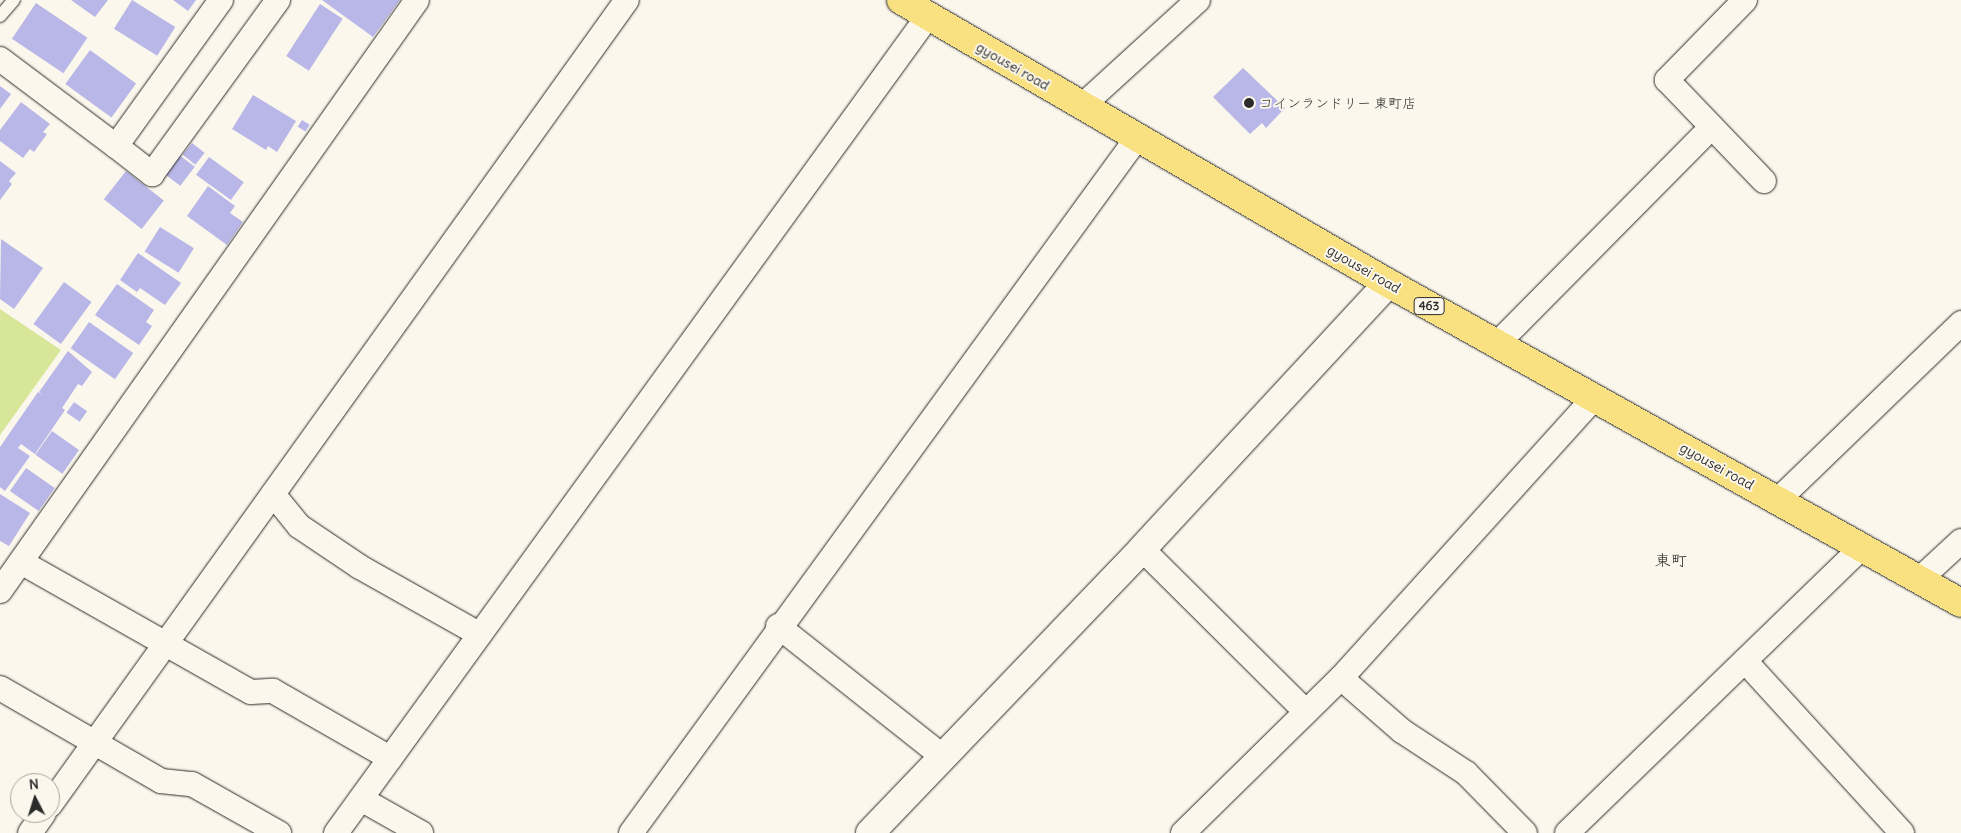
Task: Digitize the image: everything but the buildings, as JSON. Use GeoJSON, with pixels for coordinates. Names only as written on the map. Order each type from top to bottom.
{"type":"FeatureCollection","features":[{"type":"Feature","properties":{"kind":"highway","name":"gyousei road"},"geometry":{"type":"LineString","coordinates":[[902,0],[1388,283],[1961,603]]}},
{"type":"Feature","properties":{"kind":"street"},"geometry":{"type":"LineString","coordinates":[[116,146],[221,0]]}},
{"type":"Feature","properties":{"kind":"street"},"geometry":{"type":"LineString","coordinates":[[0,59],[152,174],[278,0]]}},
{"type":"Feature","properties":{"kind":"street"},"geometry":{"type":"LineString","coordinates":[[0,591],[417,0]]}},
{"type":"Feature","properties":{"kind":"street"},"geometry":{"type":"LineString","coordinates":[[60,791],[627,0]]}},
{"type":"Feature","properties":{"kind":"street"},"geometry":{"type":"LineString","coordinates":[[1082,106],[1198,0]]}},
{"type":"Feature","properties":{"kind":"street"},"geometry":{"type":"LineString","coordinates":[[1745,0],[1667,80],[1764,181]]}},
{"type":"Feature","properties":{"kind":"street"},"geometry":{"type":"LineString","coordinates":[[336,833],[928,16]]}},
{"type":"Feature","properties":{"kind":"street"},"geometry":{"type":"LineString","coordinates":[[1497,344],[1712,127]]}},
{"type":"Feature","properties":{"kind":"street"},"geometry":{"type":"LineString","coordinates":[[631,833],[778,626],[1137,138]]}},
{"type":"Feature","properties":{"kind":"street"},"geometry":{"type":"LineString","coordinates":[[870,833],[1142,549],[1388,283]]}},
{"type":"Feature","properties":{"kind":"street"},"geometry":{"type":"LineString","coordinates":[[1778,500],[1961,323]]}},
{"type":"Feature","properties":{"kind":"street"},"geometry":{"type":"LineString","coordinates":[[1183,833],[1341,678],[1594,398]]}},
{"type":"Feature","properties":{"kind":"street"},"geometry":{"type":"LineString","coordinates":[[273,494],[299,526],[360,567],[479,634]]}},
{"type":"Feature","properties":{"kind":"street"},"geometry":{"type":"LineString","coordinates":[[1920,579],[1961,541]]}},
{"type":"Feature","properties":{"kind":"street"},"geometry":{"type":"LineString","coordinates":[[1567,833],[1862,547]]}},
{"type":"Feature","properties":{"kind":"street"},"geometry":{"type":"LineString","coordinates":[[1142,549],[1306,712]]}},
{"type":"Feature","properties":{"kind":"street"},"geometry":{"type":"LineString","coordinates":[[21,562],[251,692],[273,691],[390,758]]}},
{"type":"Feature","properties":{"kind":"street"},"geometry":{"type":"LineString","coordinates":[[778,626],[942,756]]}},
{"type":"Feature","properties":{"kind":"street"},"geometry":{"type":"LineString","coordinates":[[1745,660],[1891,829]]}},
{"type":"Feature","properties":{"kind":"street"},"geometry":{"type":"LineString","coordinates":[[1341,678],[1402,731],[1466,773],[1525,833]]}},
{"type":"Feature","properties":{"kind":"street"},"geometry":{"type":"LineString","coordinates":[[0,688],[96,741],[161,781],[192,784],[279,833]]}},
{"type":"Feature","properties":{"kind":"street"},"geometry":{"type":"LineString","coordinates":[[361,799],[421,833]]}},
{"type":"Feature","properties":{"kind":"lane"},"geometry":{"type":"LineString","coordinates":[[0,16],[14,0]]}},
{"type":"Feature","properties":{"kind":"green space"},"geometry":{"type":"Polygon","coordinates":[[[0,309],[61,350],[0,435],[0,309]]]}},
{"type":"Feature","properties":{"kind":"place","name":"コインランドリー 東町店"},"geometry":{"type":"Point","coordinates":[1249,103]}},
{"type":"Feature","properties":{"kind":"district","name":"東町"},"geometry":{"type":"Point","coordinates":[1671,560]}}]}
